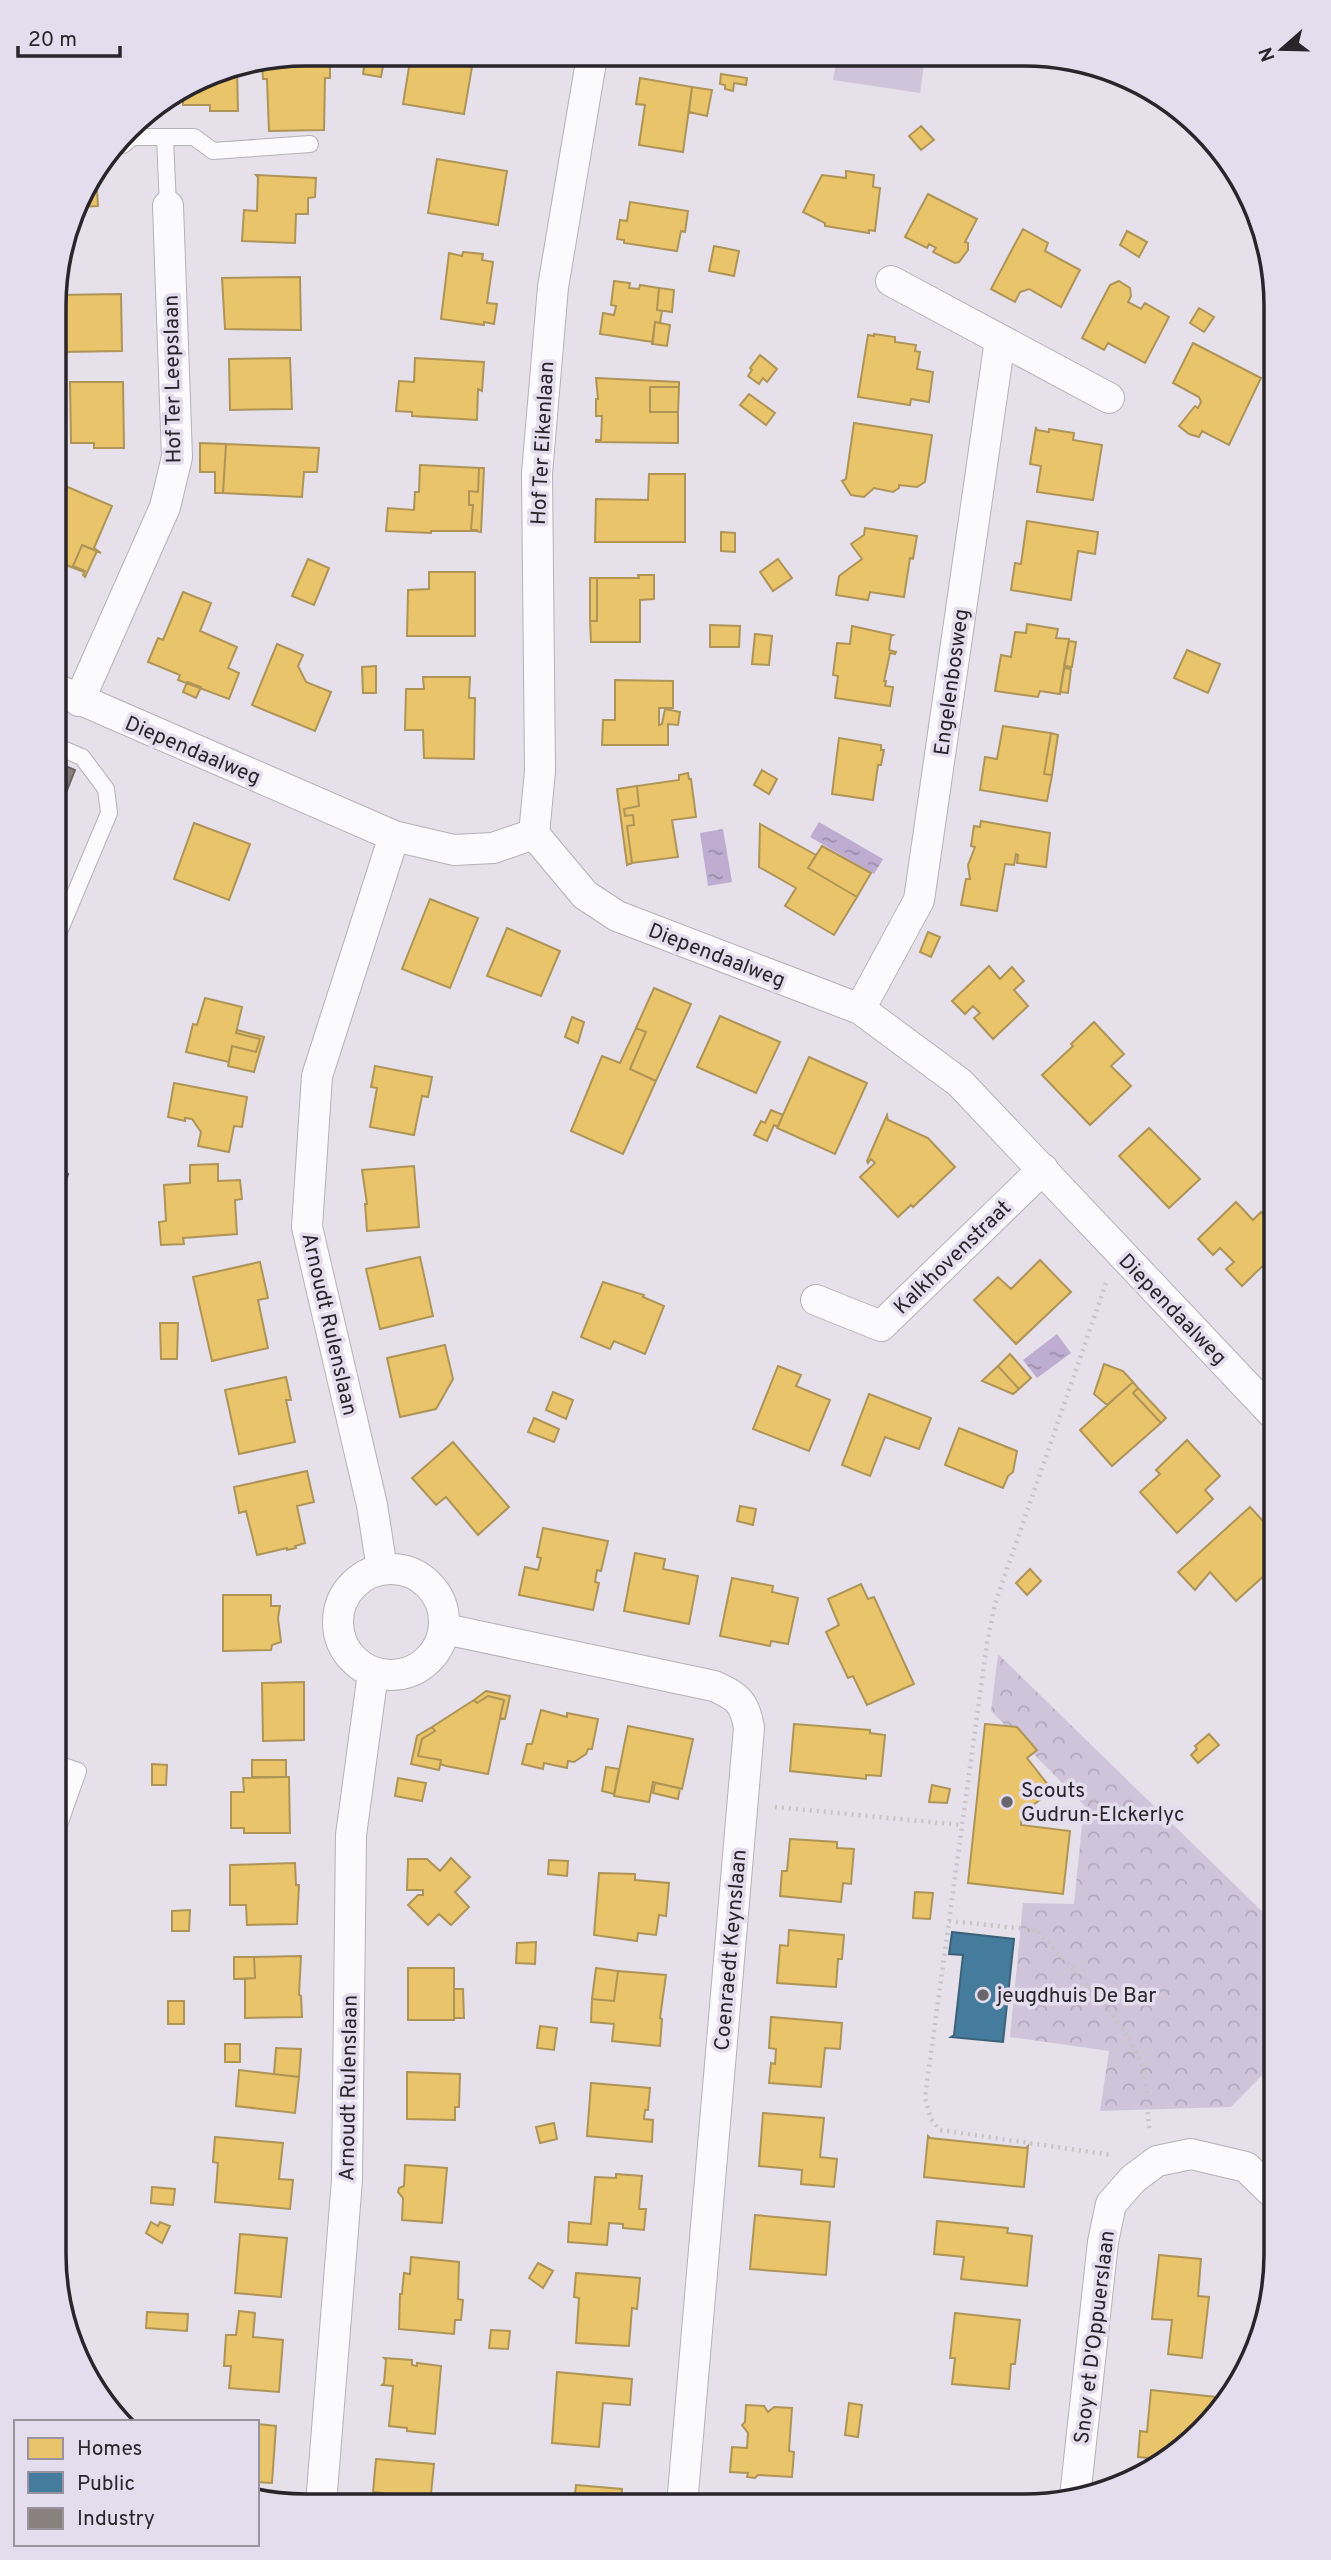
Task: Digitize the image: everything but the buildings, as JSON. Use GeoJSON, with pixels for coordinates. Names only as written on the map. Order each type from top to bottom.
{"type":"FeatureCollection","features":[{"type":"Feature","properties":{"kind":"street","name":"Hof Ter Eikenlaan"},"geometry":{"type":"LineString","coordinates":[[534,834],[540,771],[537,473],[553,287],[590,67]]}},
{"type":"Feature","properties":{"kind":"street","name":"Hof Ter Leepslaan"},"geometry":{"type":"LineString","coordinates":[[68,695],[164,507],[177,457],[168,206]]}},
{"type":"Feature","properties":{"kind":"street"},"geometry":{"type":"LineString","coordinates":[[891,281],[1109,398]]}},
{"type":"Feature","properties":{"kind":"street","name":"Engelenbosweg"},"geometry":{"type":"LineString","coordinates":[[860,1010],[919,900],[1000,340]]}},
{"type":"Feature","properties":{"kind":"street","name":"Diependaalweg"},"geometry":{"type":"LineString","coordinates":[[68,695],[394,836],[454,850],[493,848],[534,834],[585,895],[617,916],[860,1010],[960,1083],[1264,1404]]}},
{"type":"Feature","properties":{"kind":"street","name":"Arnoudt Rulenslaan"},"geometry":{"type":"LineString","coordinates":[[382,1569],[372,1505],[307,1227],[317,1076],[394,836]]}},
{"type":"Feature","properties":{"kind":"street","name":"Kalkhovenstraat"},"geometry":{"type":"LineString","coordinates":[[816,1300],[881,1326],[1042,1169]]}},
{"type":"Feature","properties":{"kind":"street"},"geometry":{"type":"LineString","coordinates":[[382,1569],[398,1569],[415,1574],[429,1583],[439,1596],[445,1629],[432,1658],[405,1674],[389,1676],[373,1673],[358,1664],[346,1651],[339,1635],[338,1617],[342,1600],[351,1586],[365,1574],[382,1569]]}},
{"type":"Feature","properties":{"kind":"street","name":"Coenraedt Keynslaan"},"geometry":{"type":"LineString","coordinates":[[445,1629],[714,1686],[732,1693],[746,1709],[749,1728],[683,2493]]}},
{"type":"Feature","properties":{"kind":"street","name":"Arnoudt Rulenslaan"},"geometry":{"type":"LineString","coordinates":[[322,2493],[347,2180],[351,1835],[373,1673]]}},
{"type":"Feature","properties":{"kind":"street","name":"Snoy et D'Oppuerslaan"},"geometry":{"type":"LineString","coordinates":[[1076,2487],[1103,2242],[1111,2204],[1133,2179],[1157,2161],[1191,2154],[1246,2168],[1264,2185]]}},
{"type":"Feature","properties":{"kind":"lane"},"geometry":{"type":"LineString","coordinates":[[137,137],[194,137],[213,151],[310,144]]}},
{"type":"Feature","properties":{"kind":"lane"},"geometry":{"type":"LineString","coordinates":[[165,137],[168,206]]}},
{"type":"Feature","properties":{"kind":"lane"},"geometry":{"type":"LineString","coordinates":[[66,750],[82,757],[106,789],[109,813],[66,915]]}},
{"type":"Feature","properties":{"kind":"lane"},"geometry":{"type":"LineString","coordinates":[[66,1767],[78,1771],[66,1805]]}},
{"type":"Feature","properties":{"kind":"path"},"geometry":{"type":"LineString","coordinates":[[949,1922],[1037,1930],[1126,2032],[1144,2073],[1146,2115],[1157,2161],[940,2130],[931,2119],[925,2096],[962,1825],[988,1643],[996,1604],[1117,1251]]}},
{"type":"Feature","properties":{"kind":"path"},"geometry":{"type":"LineString","coordinates":[[742,1804],[962,1825]]}},
{"type":"Feature","properties":{"kind":"green space"},"geometry":{"type":"Polygon","coordinates":[[[835,66],[924,66],[920,93],[833,80],[835,66]]]}},
{"type":"Feature","properties":{"kind":"green space"},"geometry":{"type":"Polygon","coordinates":[[[998,1654],[1264,1913],[1264,2073],[1231,2107],[1100,2111],[1109,2051],[1010,2037],[1023,1903],[1074,1904],[1084,1805],[991,1711],[998,1654]]]}},
{"type":"Feature","properties":{"kind":"water"},"geometry":{"type":"Polygon","coordinates":[[[819,822],[883,859],[874,874],[810,837],[819,822]]]}},
{"type":"Feature","properties":{"kind":"water"},"geometry":{"type":"Polygon","coordinates":[[[723,829],[732,882],[708,886],[700,833],[723,829]]]}},
{"type":"Feature","properties":{"kind":"water"},"geometry":{"type":"Polygon","coordinates":[[[1057,1334],[1071,1353],[1037,1378],[1023,1360],[1057,1334]]]}},
{"type":"Feature","properties":{"kind":"place","name":"Scouts Gudrun-Elckerlyc"},"geometry":{"type":"Point","coordinates":[1007,1802]}},
{"type":"Feature","properties":{"kind":"place","name":"jeugdhuis De Bar"},"geometry":{"type":"Point","coordinates":[983,1995]}}]}
